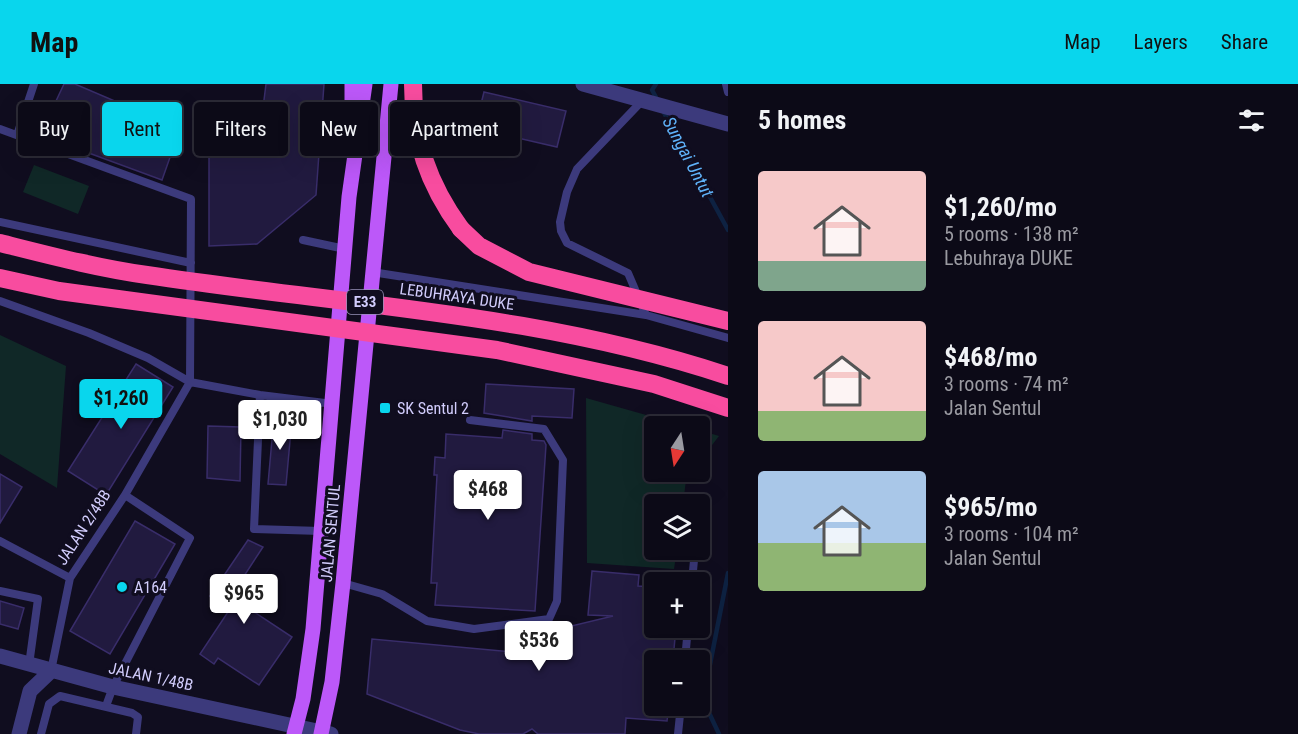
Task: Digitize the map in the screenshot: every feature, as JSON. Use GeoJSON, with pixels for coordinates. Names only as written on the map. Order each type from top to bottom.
{"type":"FeatureCollection","features":[{"type":"Feature","properties":{"kind":"highway"},"geometry":{"type":"LineString","coordinates":[[413,84],[413,113],[424,166],[441,199],[461,229],[479,246],[529,272],[728,321]]}},
{"type":"Feature","properties":{"kind":"highway","name":"LEBUHRAYA DUKE"},"geometry":{"type":"LineString","coordinates":[[0,243],[78,262],[146,275],[511,323],[650,352],[728,376]]}},
{"type":"Feature","properties":{"kind":"highway","name":"E33"},"geometry":{"type":"LineString","coordinates":[[0,278],[59,291],[497,350],[654,384],[728,408]]}},
{"type":"Feature","properties":{"kind":"main road"},"geometry":{"type":"LineString","coordinates":[[349,197],[352,84]]}},
{"type":"Feature","properties":{"kind":"main road"},"geometry":{"type":"LineString","coordinates":[[349,197],[365,84]]}},
{"type":"Feature","properties":{"kind":"main road"},"geometry":{"type":"LineString","coordinates":[[377,219],[382,84]]}},
{"type":"Feature","properties":{"kind":"main road","name":"JALAN SENTUL"},"geometry":{"type":"LineString","coordinates":[[324,733],[343,583],[391,84]]}},
{"type":"Feature","properties":{"kind":"main road","name":"JALAN SENTUL"},"geometry":{"type":"LineString","coordinates":[[295,730],[313,629],[349,197]]}},
{"type":"Feature","properties":{"kind":"street"},"geometry":{"type":"LineString","coordinates":[[584,84],[728,124]]}},
{"type":"Feature","properties":{"kind":"street","name":"JALAN 1/48B"},"geometry":{"type":"LineString","coordinates":[[0,656],[113,687],[295,730],[324,733]]}},
{"type":"Feature","properties":{"kind":"street"},"geometry":{"type":"LineString","coordinates":[[19,734],[30,691],[51,671]]}},
{"type":"Feature","properties":{"kind":"lane"},"geometry":{"type":"LineString","coordinates":[[17,135],[34,84]]}},
{"type":"Feature","properties":{"kind":"lane"},"geometry":{"type":"LineString","coordinates":[[726,84],[728,92]]}},
{"type":"Feature","properties":{"kind":"lane"},"geometry":{"type":"LineString","coordinates":[[646,103],[577,169],[567,192],[560,222],[561,231],[567,243],[581,252],[628,273],[646,315]]}},
{"type":"Feature","properties":{"kind":"lane"},"geometry":{"type":"LineString","coordinates":[[0,129],[191,199],[190,382]]}},
{"type":"Feature","properties":{"kind":"lane"},"geometry":{"type":"LineString","coordinates":[[0,222],[191,263]]}},
{"type":"Feature","properties":{"kind":"lane"},"geometry":{"type":"LineString","coordinates":[[303,240],[345,249]]}},
{"type":"Feature","properties":{"kind":"lane"},"geometry":{"type":"LineString","coordinates":[[372,272],[646,315],[728,338]]}},
{"type":"Feature","properties":{"kind":"lane"},"geometry":{"type":"LineString","coordinates":[[0,301],[138,354],[190,382],[260,395],[333,404]]}},
{"type":"Feature","properties":{"kind":"lane","name":"JALAN 2/48B"},"geometry":{"type":"LineString","coordinates":[[51,671],[70,578],[125,495],[190,382]]}},
{"type":"Feature","properties":{"kind":"lane"},"geometry":{"type":"LineString","coordinates":[[260,395],[254,529],[321,531]]}},
{"type":"Feature","properties":{"kind":"lane"},"geometry":{"type":"LineString","coordinates":[[343,583],[382,594],[427,621],[474,629],[549,619],[557,601],[563,460],[544,429],[470,420]]}},
{"type":"Feature","properties":{"kind":"lane"},"geometry":{"type":"LineString","coordinates":[[106,706],[113,687],[190,538],[125,495]]}},
{"type":"Feature","properties":{"kind":"lane"},"geometry":{"type":"LineString","coordinates":[[0,541],[70,578]]}},
{"type":"Feature","properties":{"kind":"lane"},"geometry":{"type":"LineString","coordinates":[[0,591],[38,599],[29,665]]}},
{"type":"Feature","properties":{"kind":"lane"},"geometry":{"type":"LineString","coordinates":[[41,734],[46,712],[55,698],[60,696],[132,713],[138,717],[136,734]]}},
{"type":"Feature","properties":{"kind":"lane"},"geometry":{"type":"LineString","coordinates":[[678,734],[680,716]]}},
{"type":"Feature","properties":{"kind":"green space"},"geometry":{"type":"Polygon","coordinates":[[[34,165],[89,186],[78,214],[23,192],[34,165]]]}},
{"type":"Feature","properties":{"kind":"green space"},"geometry":{"type":"Polygon","coordinates":[[[0,335],[66,366],[57,488],[0,454],[0,335]]]}},
{"type":"Feature","properties":{"kind":"green space"},"geometry":{"type":"Polygon","coordinates":[[[586,398],[650,416],[644,416],[644,482],[686,482],[684,494],[644,494],[644,560],[675,560],[674,569],[587,563],[586,398]]]}},
{"type":"Feature","properties":{"kind":"green space"},"geometry":{"type":"Polygon","coordinates":[[[710,433],[719,436],[710,448],[710,433]]]}},
{"type":"Feature","properties":{"kind":"building"},"geometry":{"type":"Polygon","coordinates":[[[64,84],[75,84],[117,102],[102,102],[102,156],[170,156],[162,180],[90,153],[90,102],[56,102],[64,84]]]}},
{"type":"Feature","properties":{"kind":"building"},"geometry":{"type":"Polygon","coordinates":[[[266,84],[324,84],[323,102],[300,102],[300,156],[319,156],[316,195],[257,244],[209,246],[209,156],[288,156],[288,102],[264,102],[266,84]]]}},
{"type":"Feature","properties":{"kind":"building"},"geometry":{"type":"Polygon","coordinates":[[[484,92],[566,111],[557,147],[520,138],[520,102],[482,102],[484,92]]]}},
{"type":"Feature","properties":{"kind":"building"},"geometry":{"type":"Polygon","coordinates":[[[136,364],[173,387],[106,495],[68,471],[136,364]]]}},
{"type":"Feature","properties":{"kind":"building"},"geometry":{"type":"Polygon","coordinates":[[[486,384],[574,389],[572,418],[532,416],[532,421],[484,413],[486,384]]]}},
{"type":"Feature","properties":{"kind":"building"},"geometry":{"type":"Polygon","coordinates":[[[274,417],[292,419],[286,485],[268,484],[274,417]]]}},
{"type":"Feature","properties":{"kind":"building"},"geometry":{"type":"Polygon","coordinates":[[[208,426],[241,427],[240,481],[207,478],[208,426]]]}},
{"type":"Feature","properties":{"kind":"building"},"geometry":{"type":"Polygon","coordinates":[[[503,430],[532,434],[532,440],[544,441],[546,445],[535,611],[435,605],[437,583],[431,583],[437,475],[434,475],[435,457],[445,458],[446,434],[502,438],[503,430]]]}},
{"type":"Feature","properties":{"kind":"building"},"geometry":{"type":"Polygon","coordinates":[[[0,474],[22,487],[0,523],[0,474]]]}},
{"type":"Feature","properties":{"kind":"building","name":"A164"},"geometry":{"type":"Polygon","coordinates":[[[135,521],[175,544],[110,654],[70,631],[135,521]]]}},
{"type":"Feature","properties":{"kind":"building"},"geometry":{"type":"Polygon","coordinates":[[[248,540],[263,547],[244,576],[251,581],[241,595],[254,604],[251,610],[292,637],[259,685],[218,658],[214,664],[200,654],[230,609],[210,596],[248,540]]]}},
{"type":"Feature","properties":{"kind":"building"},"geometry":{"type":"Polygon","coordinates":[[[592,571],[639,575],[638,586],[644,586],[644,638],[675,638],[674,650],[644,650],[644,716],[668,716],[667,721],[626,718],[625,734],[538,734],[532,729],[523,734],[479,734],[460,730],[367,694],[372,639],[513,652],[513,643],[534,645],[534,635],[613,616],[588,615],[592,571]]]}},
{"type":"Feature","properties":{"kind":"building"},"geometry":{"type":"Polygon","coordinates":[[[0,601],[24,608],[18,629],[0,624],[0,601]]]}},
{"type":"Feature","properties":{"kind":"waterway","name":"Sungai Untut"},"geometry":{"type":"LineString","coordinates":[[656,84],[652,90],[658,101]]}},
{"type":"Feature","properties":{"kind":"waterway","name":"Sungai Untut"},"geometry":{"type":"LineString","coordinates":[[663,111],[728,230]]}},
{"type":"Feature","properties":{"kind":"waterway"},"geometry":{"type":"LineString","coordinates":[[719,734],[703,700],[728,573]]}},
{"type":"Feature","properties":{"kind":"place","name":"SK Sentul 2"},"geometry":{"type":"Point","coordinates":[385,408]}},
{"type":"Feature","properties":{"kind":"place","name":"A164"},"geometry":{"type":"Point","coordinates":[122,587]}}]}
